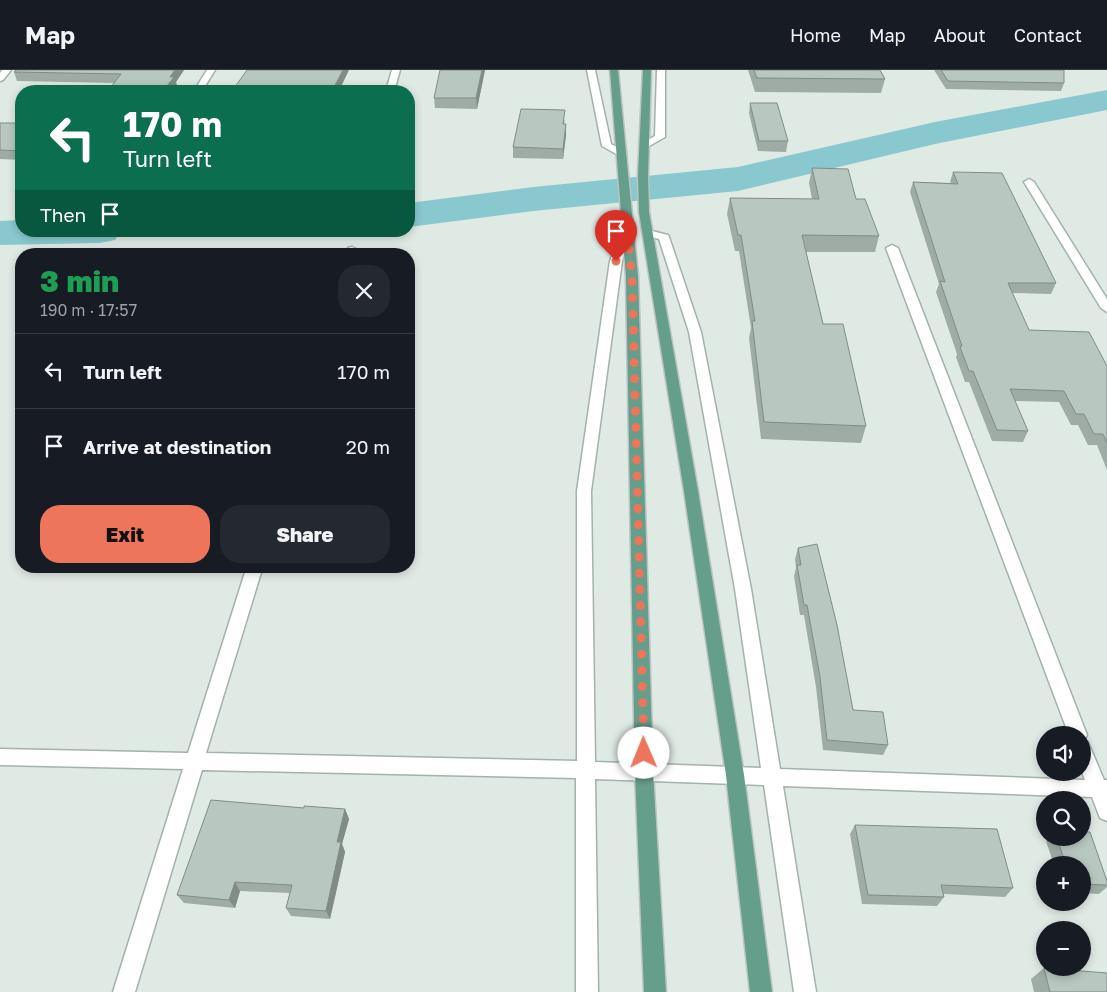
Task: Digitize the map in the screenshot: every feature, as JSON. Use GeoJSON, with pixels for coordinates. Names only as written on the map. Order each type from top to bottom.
{"type":"FeatureCollection","features":[{"type":"Feature","properties":{"kind":"main road"},"geometry":{"type":"LineString","coordinates":[[614,70],[623,154],[633,315],[644,772],[655,992]]}},
{"type":"Feature","properties":{"kind":"main road"},"geometry":{"type":"LineString","coordinates":[[648,70],[643,175],[644,212],[735,776],[761,992]]}},
{"type":"Feature","properties":{"kind":"street"},"geometry":{"type":"LineString","coordinates":[[0,78],[7,70]]}},
{"type":"Feature","properties":{"kind":"street"},"geometry":{"type":"LineString","coordinates":[[202,85],[211,70]]}},
{"type":"Feature","properties":{"kind":"street"},"geometry":{"type":"LineString","coordinates":[[392,85],[396,70]]}},
{"type":"Feature","properties":{"kind":"street"},"geometry":{"type":"LineString","coordinates":[[592,70],[607,146],[623,154]]}},
{"type":"Feature","properties":{"kind":"street"},"geometry":{"type":"LineString","coordinates":[[644,146],[660,137],[661,70]]}},
{"type":"Feature","properties":{"kind":"street"},"geometry":{"type":"LineString","coordinates":[[1029,182],[1107,308]]}},
{"type":"Feature","properties":{"kind":"street"},"geometry":{"type":"LineString","coordinates":[[588,992],[584,491],[616,261],[627,232]]}},
{"type":"Feature","properties":{"kind":"street"},"geometry":{"type":"LineString","coordinates":[[648,234],[664,237],[696,332],[743,590],[805,992]]}},
{"type":"Feature","properties":{"kind":"street"},"geometry":{"type":"LineString","coordinates":[[892,248],[1075,726]]}},
{"type":"Feature","properties":{"kind":"street"},"geometry":{"type":"LineString","coordinates":[[124,992],[253,573]]}},
{"type":"Feature","properties":{"kind":"street"},"geometry":{"type":"LineString","coordinates":[[0,757],[586,770],[1103,789]]}},
{"type":"Feature","properties":{"kind":"street"},"geometry":{"type":"LineString","coordinates":[[1091,766],[1103,789],[1107,812]]}},
{"type":"Feature","properties":{"kind":"building"},"geometry":{"type":"Polygon","coordinates":[[[16,70],[175,70],[170,77],[174,77],[168,85],[113,85],[121,74],[14,72],[16,70]]]}},
{"type":"Feature","properties":{"kind":"building"},"geometry":{"type":"Polygon","coordinates":[[[247,70],[343,70],[335,85],[236,85],[247,70]]]}},
{"type":"Feature","properties":{"kind":"building"},"geometry":{"type":"Polygon","coordinates":[[[440,70],[482,70],[476,98],[434,98],[440,70]]]}},
{"type":"Feature","properties":{"kind":"building"},"geometry":{"type":"Polygon","coordinates":[[[754,70],[880,70],[885,79],[757,78],[754,70]]]}},
{"type":"Feature","properties":{"kind":"building"},"geometry":{"type":"Polygon","coordinates":[[[941,70],[1064,70],[1064,83],[948,81],[941,70]]]}},
{"type":"Feature","properties":{"kind":"building"},"geometry":{"type":"Polygon","coordinates":[[[750,103],[777,103],[788,141],[759,141],[750,103]]]}},
{"type":"Feature","properties":{"kind":"building"},"geometry":{"type":"Polygon","coordinates":[[[521,109],[565,110],[563,124],[566,124],[563,149],[513,147],[521,109]]]}},
{"type":"Feature","properties":{"kind":"building"},"geometry":{"type":"Polygon","coordinates":[[[0,123],[15,123],[15,151],[0,150],[0,123]]]}},
{"type":"Feature","properties":{"kind":"building"},"geometry":{"type":"Polygon","coordinates":[[[812,168],[848,169],[856,199],[865,199],[879,236],[802,235],[823,324],[843,324],[866,426],[764,422],[752,321],[755,321],[741,235],[738,235],[730,198],[819,199],[812,168]]]}},
{"type":"Feature","properties":{"kind":"building"},"geometry":{"type":"Polygon","coordinates":[[[953,172],[1002,173],[1056,283],[1008,283],[1029,330],[1089,332],[1107,366],[1107,443],[1103,434],[1094,434],[1084,414],[1076,414],[1064,391],[1010,389],[1028,431],[997,430],[973,371],[969,371],[960,347],[962,346],[940,281],[945,282],[913,182],[958,184],[953,172]]]}},
{"type":"Feature","properties":{"kind":"building"},"geometry":{"type":"Polygon","coordinates":[[[817,544],[837,625],[853,710],[883,712],[888,745],[827,740],[820,677],[807,605],[804,605],[797,565],[801,565],[798,548],[817,544]]]}},
{"type":"Feature","properties":{"kind":"building"},"geometry":{"type":"Polygon","coordinates":[[[211,800],[304,808],[304,806],[345,809],[337,842],[341,842],[326,911],[286,908],[292,885],[235,882],[229,900],[177,895],[211,800]]]}},
{"type":"Feature","properties":{"kind":"building"},"geometry":{"type":"Polygon","coordinates":[[[855,825],[997,829],[1013,888],[941,885],[944,897],[868,895],[855,825]]]}},
{"type":"Feature","properties":{"kind":"building"},"geometry":{"type":"Polygon","coordinates":[[[1091,835],[1107,885],[1091,884],[1091,856],[1063,856],[1060,846],[1091,846],[1091,835]]]}},
{"type":"Feature","properties":{"kind":"building"},"geometry":{"type":"Polygon","coordinates":[[[1091,972],[1107,973],[1107,992],[1050,992],[1046,976],[1091,976],[1091,972]]]}},
{"type":"Feature","properties":{"kind":"waterway"},"geometry":{"type":"LineString","coordinates":[[415,214],[533,199],[738,179],[935,133],[1107,100]]}},
{"type":"Feature","properties":{"kind":"waterway"},"geometry":{"type":"LineString","coordinates":[[0,233],[15,233]]}},
{"type":"Feature","properties":{"kind":"route"},"geometry":{"type":"LineString","coordinates":[[616,261],[627,232],[632,276],[644,753]]}}]}
